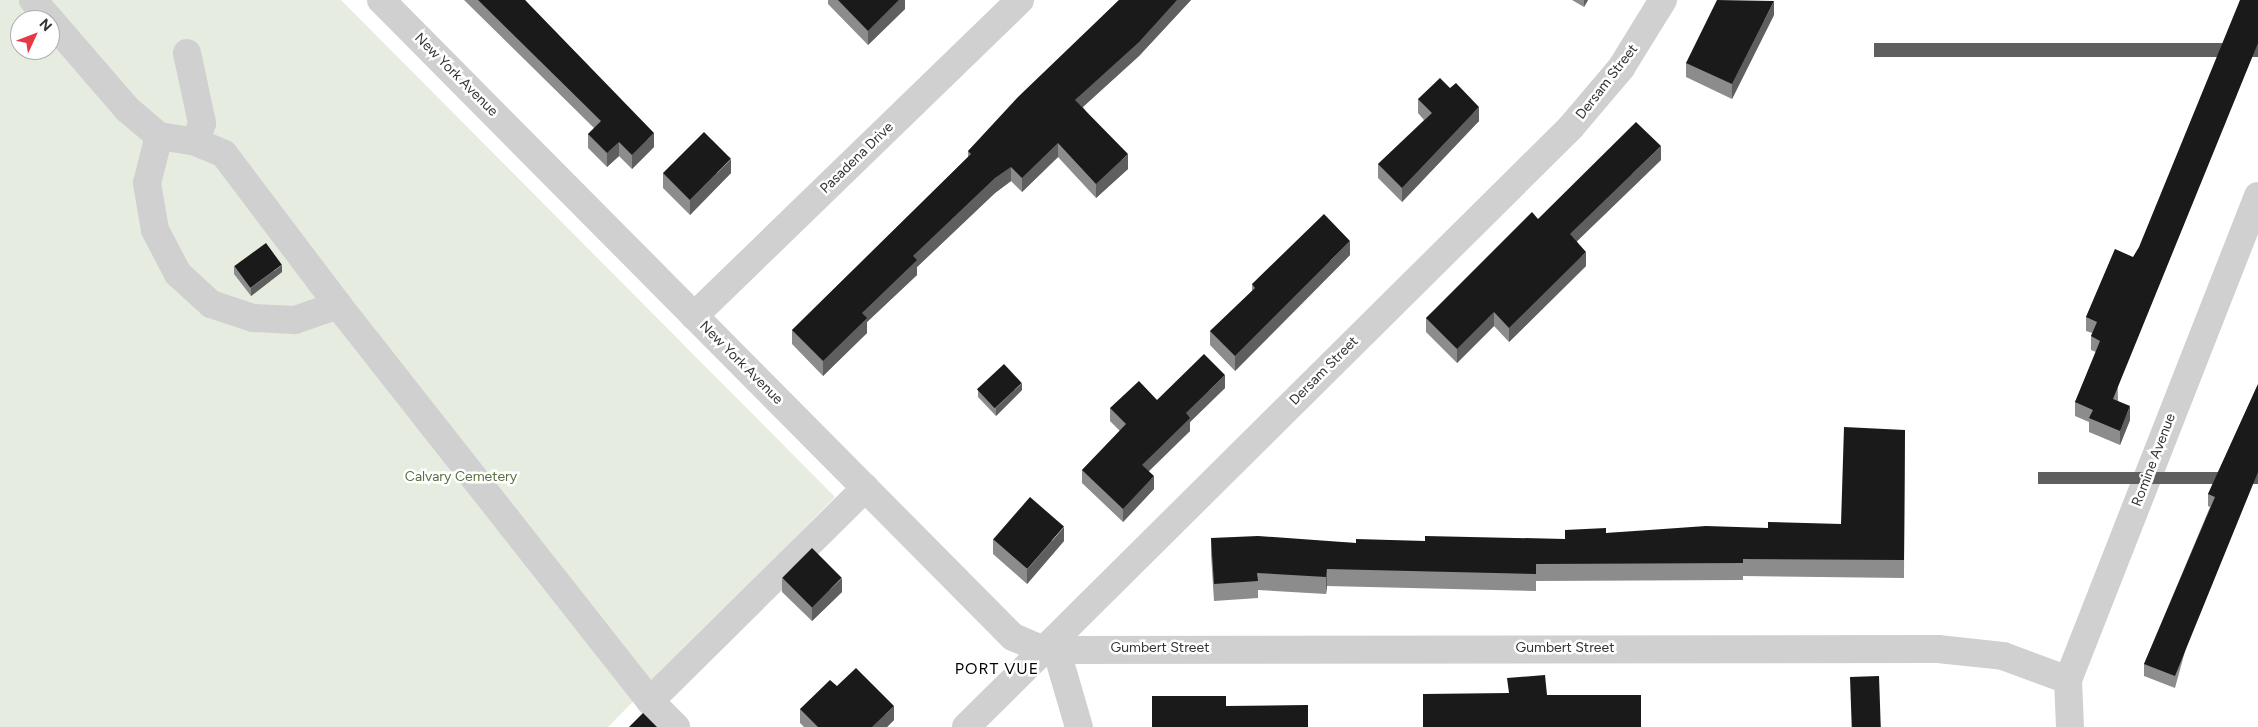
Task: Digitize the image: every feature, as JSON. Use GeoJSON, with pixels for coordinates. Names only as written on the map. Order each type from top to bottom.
{"type":"FeatureCollection","features":[{"type":"Feature","properties":{"kind":"street"},"geometry":{"type":"LineString","coordinates":[[33,0],[127,108],[159,136],[196,142],[224,154],[338,305],[650,701],[676,727]]}},
{"type":"Feature","properties":{"kind":"street","name":"New York Avenue"},"geometry":{"type":"LineString","coordinates":[[381,0],[1013,637],[1050,651]]}},
{"type":"Feature","properties":{"kind":"street","name":"Dersam Street"},"geometry":{"type":"LineString","coordinates":[[966,727],[1050,651],[1571,127],[1621,68],[1663,0]]}},
{"type":"Feature","properties":{"kind":"street","name":"Pasadena Drive"},"geometry":{"type":"LineString","coordinates":[[694,316],[1013,2]]}},
{"type":"Feature","properties":{"kind":"street"},"geometry":{"type":"LineString","coordinates":[[186,53],[202,123],[196,142]]}},
{"type":"Feature","properties":{"kind":"street"},"geometry":{"type":"LineString","coordinates":[[159,136],[146,183],[155,230],[178,274],[211,304],[253,318],[295,320],[338,305]]}},
{"type":"Feature","properties":{"kind":"street","name":"Romine Avenue"},"geometry":{"type":"LineString","coordinates":[[2070,727],[2068,680],[2258,196]]}},
{"type":"Feature","properties":{"kind":"street"},"geometry":{"type":"LineString","coordinates":[[650,701],[865,488]]}},
{"type":"Feature","properties":{"kind":"street","name":"Gumbert Street"},"geometry":{"type":"LineString","coordinates":[[1050,651],[1116,648],[1938,649],[2003,656],[2068,680]]}},
{"type":"Feature","properties":{"kind":"street"},"geometry":{"type":"LineString","coordinates":[[1050,651],[1079,727]]}},
{"type":"Feature","properties":{"kind":"green space","name":"Calvary Cemetery"},"geometry":{"type":"Polygon","coordinates":[[[0,0],[341,0],[835,497],[608,727],[0,727],[0,0]]]}},
{"type":"Feature","properties":{"kind":"building"},"geometry":{"type":"Polygon","coordinates":[[[478,0],[525,0],[654,133],[632,155],[619,142],[607,153],[588,134],[601,121],[478,0]]]}},
{"type":"Feature","properties":{"kind":"building"},"geometry":{"type":"Polygon","coordinates":[[[838,0],[899,0],[868,31],[838,0]]]}},
{"type":"Feature","properties":{"kind":"building"},"geometry":{"type":"Polygon","coordinates":[[[1119,0],[1177,0],[1139,42],[1075,100],[1128,154],[1096,184],[1058,143],[1022,178],[1011,167],[995,178],[913,256],[917,260],[862,313],[867,318],[823,361],[792,330],[971,154],[968,151],[1018,97],[1119,0]]]}},
{"type":"Feature","properties":{"kind":"building"},"geometry":{"type":"Polygon","coordinates":[[[1717,0],[1774,1],[1732,84],[1686,63],[1717,0]]]}},
{"type":"Feature","properties":{"kind":"building"},"geometry":{"type":"Polygon","coordinates":[[[2240,0],[2258,0],[2258,43],[2113,399],[2130,406],[2120,431],[2089,418],[2093,410],[2075,402],[2100,341],[2091,336],[2097,322],[2086,317],[2115,249],[2133,257],[2139,247],[2240,0]]]}},
{"type":"Feature","properties":{"kind":"building"},"geometry":{"type":"Polygon","coordinates":[[[1440,78],[1450,88],[1456,83],[1479,107],[1402,188],[1378,164],[1432,113],[1418,99],[1440,78]]]}},
{"type":"Feature","properties":{"kind":"building"},"geometry":{"type":"Polygon","coordinates":[[[1636,122],[1661,146],[1570,234],[1586,252],[1509,328],[1494,312],[1457,349],[1426,318],[1532,212],[1538,219],[1636,122]]]}},
{"type":"Feature","properties":{"kind":"building"},"geometry":{"type":"Polygon","coordinates":[[[704,132],[731,159],[690,200],[663,173],[704,132]]]}},
{"type":"Feature","properties":{"kind":"building"},"geometry":{"type":"Polygon","coordinates":[[[1324,214],[1350,241],[1235,356],[1210,331],[1255,288],[1252,284],[1324,214]]]}},
{"type":"Feature","properties":{"kind":"building"},"geometry":{"type":"Polygon","coordinates":[[[266,243],[282,265],[250,288],[234,266],[266,243]]]}},
{"type":"Feature","properties":{"kind":"building"},"geometry":{"type":"Polygon","coordinates":[[[1204,354],[1225,375],[1186,413],[1190,418],[1142,465],[1154,476],[1123,509],[1082,470],[1126,424],[1110,408],[1139,381],[1157,400],[1204,354]]]}},
{"type":"Feature","properties":{"kind":"building"},"geometry":{"type":"Polygon","coordinates":[[[1004,364],[1022,383],[995,408],[977,389],[1004,364]]]}},
{"type":"Feature","properties":{"kind":"building"},"geometry":{"type":"Polygon","coordinates":[[[2258,384],[2258,472],[2175,676],[2144,664],[2215,497],[2208,494],[2258,384]]]}},
{"type":"Feature","properties":{"kind":"building"},"geometry":{"type":"Polygon","coordinates":[[[1844,427],[1905,430],[1904,560],[1743,559],[1743,563],[1536,564],[1536,574],[1327,569],[1326,577],[1257,573],[1258,581],[1214,584],[1211,538],[1258,536],[1356,543],[1356,539],[1425,541],[1425,536],[1565,539],[1565,530],[1606,528],[1606,533],[1706,526],[1768,528],[1768,522],[1841,524],[1844,427]]]}},
{"type":"Feature","properties":{"kind":"building"},"geometry":{"type":"Polygon","coordinates":[[[1030,497],[1064,527],[1027,569],[993,539],[1030,497]]]}},
{"type":"Feature","properties":{"kind":"building"},"geometry":{"type":"Polygon","coordinates":[[[812,548],[842,578],[812,607],[782,578],[812,548]]]}},
{"type":"Feature","properties":{"kind":"building"},"geometry":{"type":"Polygon","coordinates":[[[856,668],[894,706],[872,727],[818,727],[800,709],[830,680],[837,686],[856,668]]]}},
{"type":"Feature","properties":{"kind":"building"},"geometry":{"type":"Polygon","coordinates":[[[1545,675],[1547,695],[1641,695],[1641,727],[1423,727],[1423,694],[1509,693],[1507,678],[1545,675]]]}},
{"type":"Feature","properties":{"kind":"building"},"geometry":{"type":"Polygon","coordinates":[[[1879,676],[1881,727],[1852,727],[1850,677],[1879,676]]]}},
{"type":"Feature","properties":{"kind":"building"},"geometry":{"type":"Polygon","coordinates":[[[1152,696],[1226,696],[1226,706],[1308,705],[1308,727],[1152,727],[1152,696]]]}},
{"type":"Feature","properties":{"kind":"building"},"geometry":{"type":"Polygon","coordinates":[[[643,713],[657,727],[629,727],[643,713]]]}},
{"type":"Feature","properties":{"kind":"district","name":"PORT VUE"},"geometry":{"type":"Point","coordinates":[997,669]}}]}
